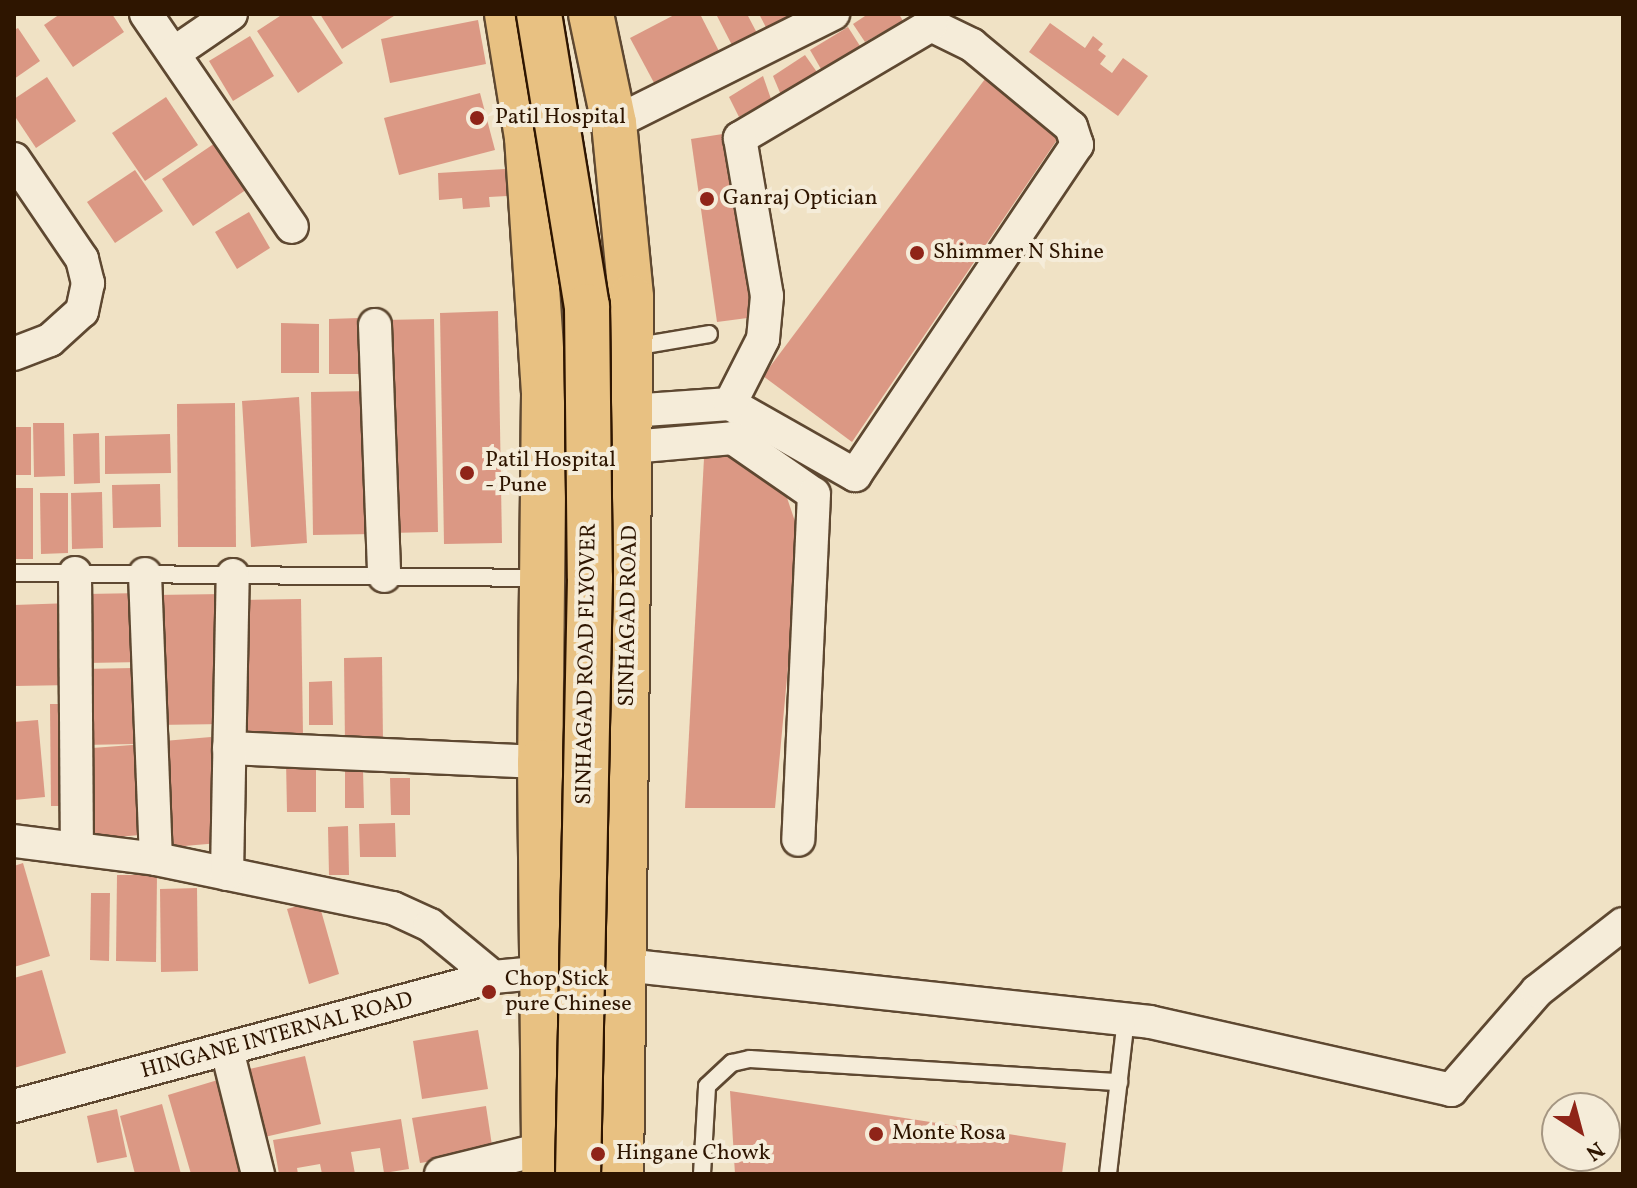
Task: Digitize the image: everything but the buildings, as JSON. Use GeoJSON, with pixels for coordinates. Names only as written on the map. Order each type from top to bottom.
{"type":"FeatureCollection","features":[{"type":"Feature","properties":{"kind":"main road"},"geometry":{"type":"LineString","coordinates":[[507,14],[527,137],[539,301],[543,578],[540,762],[543,1161]]}},
{"type":"Feature","properties":{"kind":"main road","name":"SINHAGAD ROAD FLYOVER"},"geometry":{"type":"LineString","coordinates":[[539,14],[587,306],[590,578],[578,1174]]}},
{"type":"Feature","properties":{"kind":"main road","name":"SINHAGAD ROAD FLYOVER"},"geometry":{"type":"LineString","coordinates":[[564,14],[586,124],[605,302],[604,1174]]}},
{"type":"Feature","properties":{"kind":"main road","name":"SINHAGAD ROAD"},"geometry":{"type":"LineString","coordinates":[[591,14],[614,123],[631,348],[621,1174]]}},
{"type":"Feature","properties":{"kind":"street"},"geometry":{"type":"LineString","coordinates":[[146,14],[292,227]]}},
{"type":"Feature","properties":{"kind":"street"},"geometry":{"type":"LineString","coordinates":[[174,53],[231,14]]}},
{"type":"Feature","properties":{"kind":"street"},"geometry":{"type":"LineString","coordinates":[[614,123],[833,14]]}},
{"type":"Feature","properties":{"kind":"street"},"geometry":{"type":"LineString","coordinates":[[630,429],[730,404],[855,475],[1077,145],[1071,127],[972,45],[931,25],[740,138],[767,296],[763,339],[730,404]]}},
{"type":"Feature","properties":{"kind":"street"},"geometry":{"type":"LineString","coordinates":[[14,159],[82,259],[88,283],[82,311],[50,340],[14,354]]}},
{"type":"Feature","properties":{"kind":"street"},"geometry":{"type":"LineString","coordinates":[[375,325],[384,576]]}},
{"type":"Feature","properties":{"kind":"street"},"geometry":{"type":"LineString","coordinates":[[630,429],[733,438],[814,494],[798,840]]}},
{"type":"Feature","properties":{"kind":"street"},"geometry":{"type":"LineString","coordinates":[[75,573],[77,848]]}},
{"type":"Feature","properties":{"kind":"street"},"geometry":{"type":"LineString","coordinates":[[145,574],[156,859]]}},
{"type":"Feature","properties":{"kind":"street"},"geometry":{"type":"LineString","coordinates":[[227,874],[233,575]]}},
{"type":"Feature","properties":{"kind":"street"},"geometry":{"type":"LineString","coordinates":[[229,748],[540,762]]}},
{"type":"Feature","properties":{"kind":"street"},"geometry":{"type":"LineString","coordinates":[[14,841],[156,859],[393,908],[430,925],[493,977]]}},
{"type":"Feature","properties":{"kind":"street","name":"HINGANE INTERNAL ROAD"},"geometry":{"type":"LineString","coordinates":[[14,1106],[493,977],[624,965],[1126,1019],[1451,1090],[1537,991],[1623,924]]}},
{"type":"Feature","properties":{"kind":"street"},"geometry":{"type":"LineString","coordinates":[[227,1050],[258,1174]]}},
{"type":"Feature","properties":{"kind":"street"},"geometry":{"type":"LineString","coordinates":[[441,1174],[543,1161]]}},
{"type":"Feature","properties":{"kind":"lane"},"geometry":{"type":"LineString","coordinates":[[631,348],[709,334]]}},
{"type":"Feature","properties":{"kind":"lane"},"geometry":{"type":"LineString","coordinates":[[14,573],[543,578]]}},
{"type":"Feature","properties":{"kind":"lane"},"geometry":{"type":"LineString","coordinates":[[1108,1174],[1126,1019]]}},
{"type":"Feature","properties":{"kind":"lane"},"geometry":{"type":"LineString","coordinates":[[702,1174],[707,1086],[732,1063],[750,1059],[1119,1082]]}},
{"type":"Feature","properties":{"kind":"place","name":"Patil Hospital"},"geometry":{"type":"Point","coordinates":[477,118]}},
{"type":"Feature","properties":{"kind":"place","name":"Ganraj Optician"},"geometry":{"type":"Point","coordinates":[707,199]}},
{"type":"Feature","properties":{"kind":"place","name":"Shimmer N Shine"},"geometry":{"type":"Point","coordinates":[917,253]}},
{"type":"Feature","properties":{"kind":"place","name":"Patil Hospital - Pune"},"geometry":{"type":"Point","coordinates":[467,473]}},
{"type":"Feature","properties":{"kind":"place","name":"Chop Stick pure Chinese"},"geometry":{"type":"Point","coordinates":[489,992]}},
{"type":"Feature","properties":{"kind":"place","name":"Monte Rosa"},"geometry":{"type":"Point","coordinates":[876,1134]}},
{"type":"Feature","properties":{"kind":"place","name":"Hingane Chowk"},"geometry":{"type":"Point","coordinates":[598,1154]}}]}
